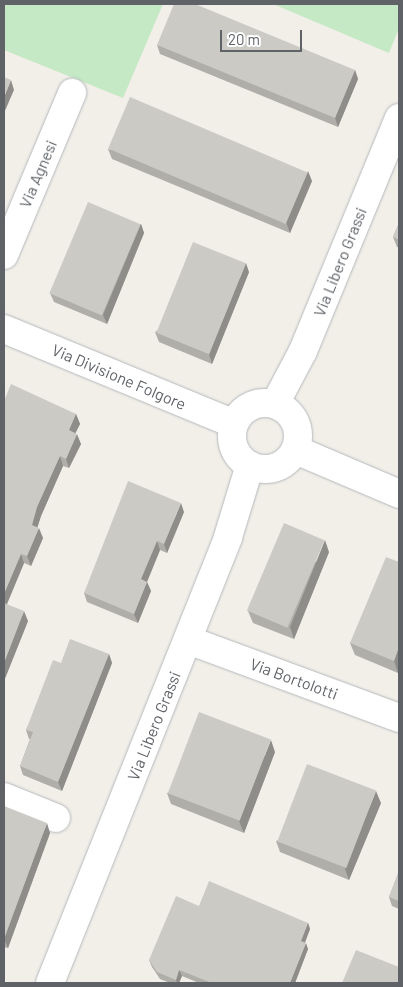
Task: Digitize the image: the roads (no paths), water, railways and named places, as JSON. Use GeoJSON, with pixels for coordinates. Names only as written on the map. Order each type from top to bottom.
{"type":"FeatureCollection","features":[{"type":"Feature","properties":{"kind":"street","name":"Via Agnesi"},"geometry":{"type":"LineString","coordinates":[[4,255],[72,93]]}},
{"type":"Feature","properties":{"kind":"street","name":"Via Libero Grassi"},"geometry":{"type":"LineString","coordinates":[[275,404],[303,351],[399,118]]}},
{"type":"Feature","properties":{"kind":"street","name":"Via Divisione Folgore"},"geometry":{"type":"LineString","coordinates":[[4,329],[234,424]]}},
{"type":"Feature","properties":{"kind":"street"},"geometry":{"type":"LineString","coordinates":[[275,404],[288,411],[297,425],[296,450],[278,467],[250,465],[235,451],[234,424],[249,406],[275,404]]}},
{"type":"Feature","properties":{"kind":"street"},"geometry":{"type":"LineString","coordinates":[[296,450],[399,494]]}},
{"type":"Feature","properties":{"kind":"street","name":"Via Libero Grassi"},"geometry":{"type":"LineString","coordinates":[[50,983],[228,537],[250,465]]}},
{"type":"Feature","properties":{"kind":"street","name":"Via Bortolotti"},"geometry":{"type":"LineString","coordinates":[[188,640],[399,718]]}},
{"type":"Feature","properties":{"kind":"street"},"geometry":{"type":"LineString","coordinates":[[4,797],[56,818]]}}]}
